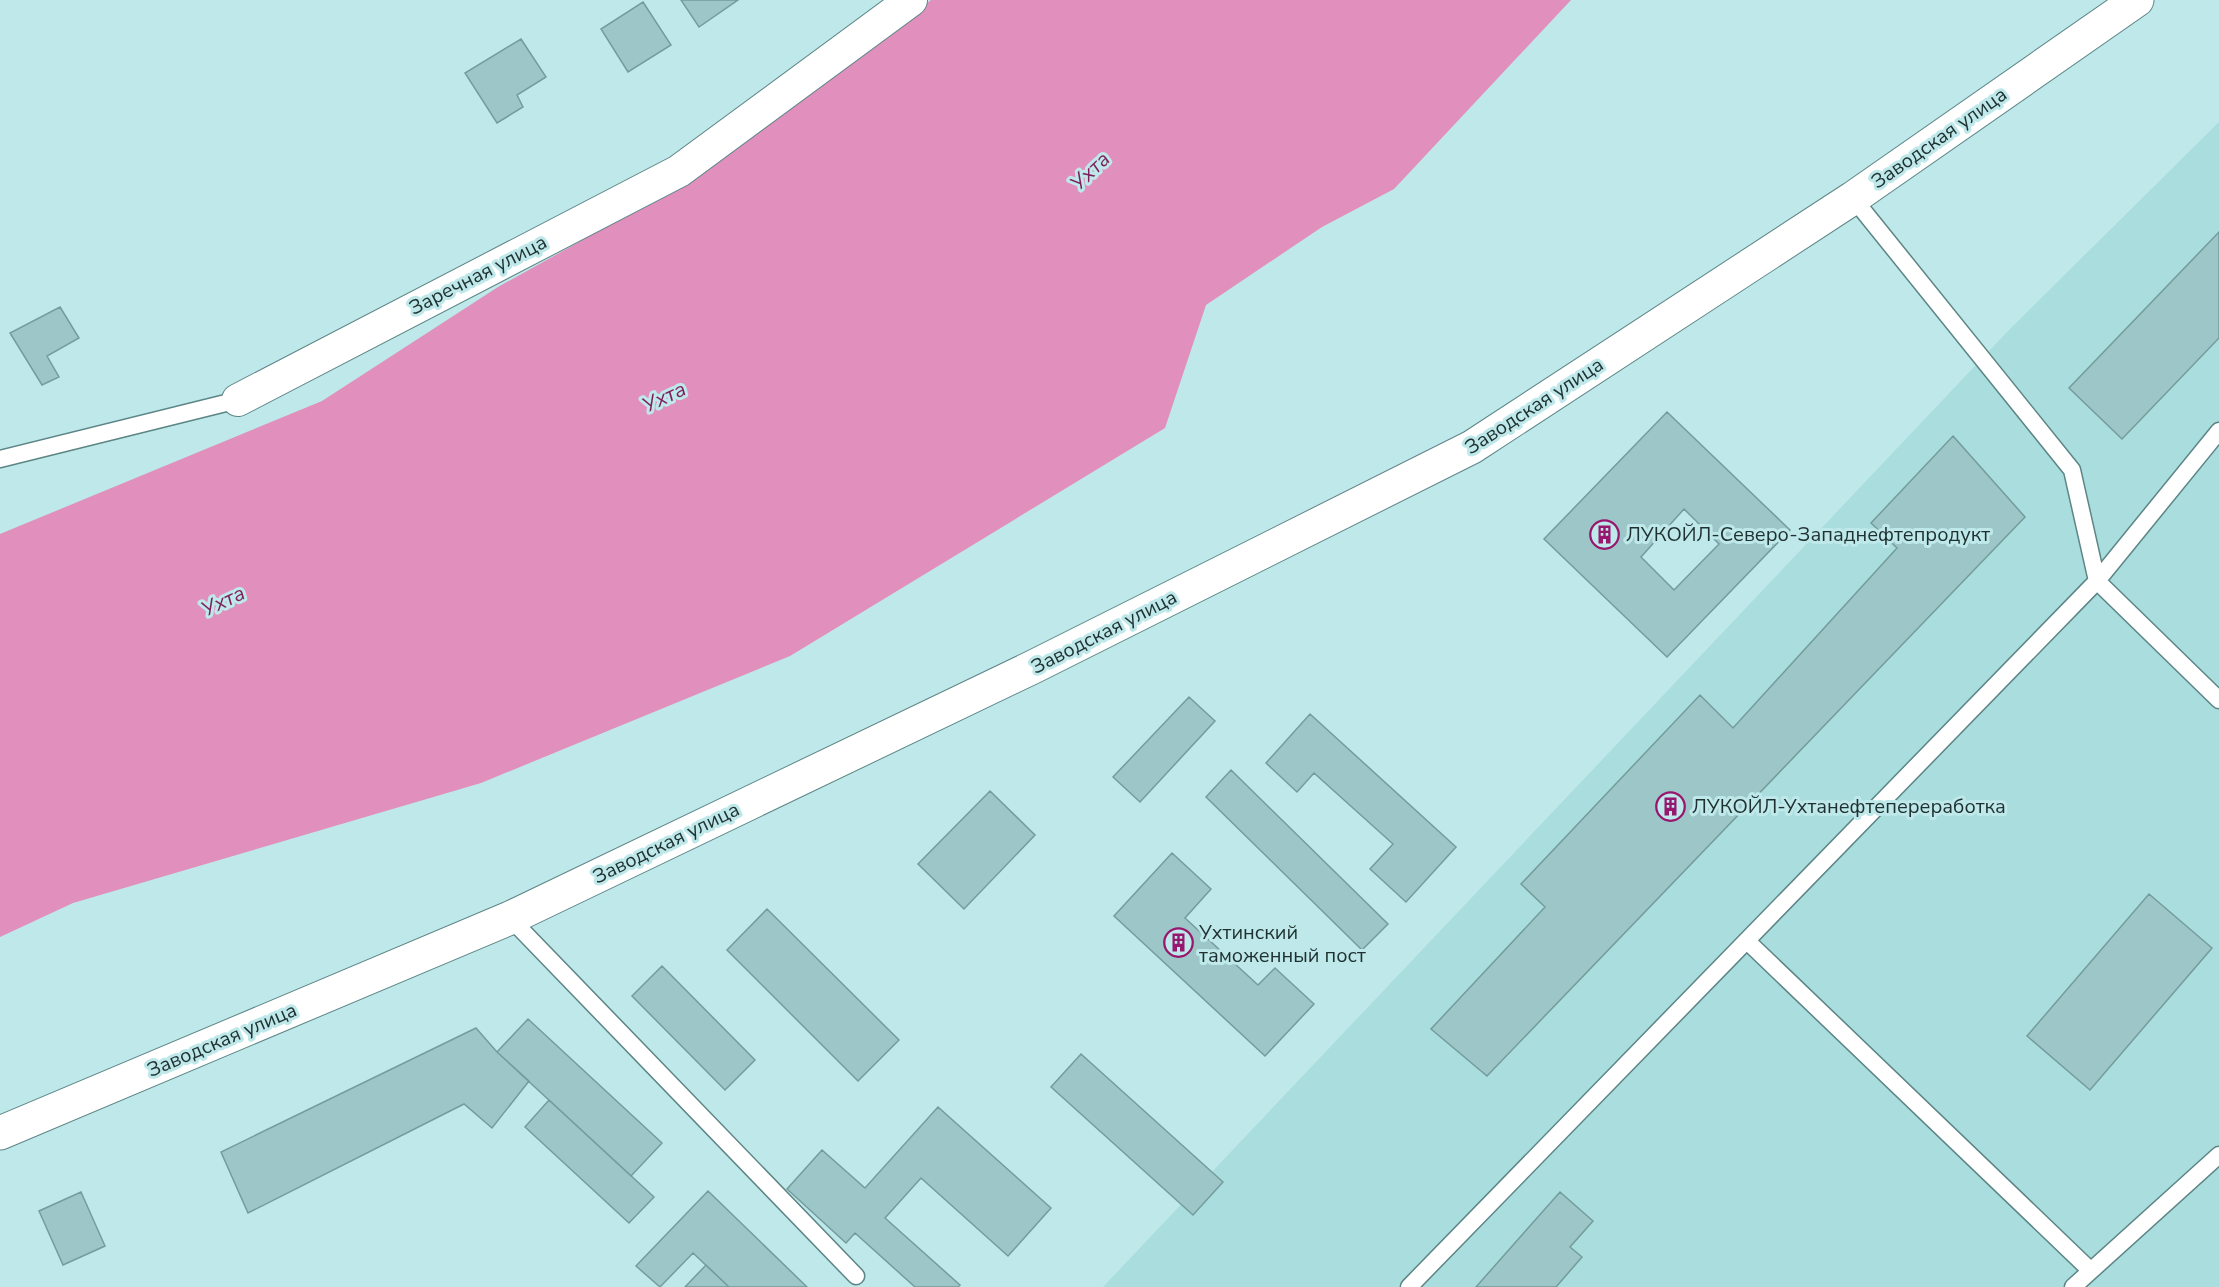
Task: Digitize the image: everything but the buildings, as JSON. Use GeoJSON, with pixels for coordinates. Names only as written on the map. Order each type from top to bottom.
{"type":"FeatureCollection","features":[{"type":"Feature","properties":{"kind":"street","name":"Заречная улица"},"geometry":{"type":"LineString","coordinates":[[238,400],[679,171],[911,0]]}},
{"type":"Feature","properties":{"kind":"street","name":"Заводская улица"},"geometry":{"type":"LineString","coordinates":[[0,1133],[510,918],[1033,667],[1472,447],[1853,198],[2137,0]]}},
{"type":"Feature","properties":{"kind":"lane"},"geometry":{"type":"LineString","coordinates":[[1853,198],[2072,470],[2097,581],[2219,700]]}},
{"type":"Feature","properties":{"kind":"lane","name":"Заречная улица"},"geometry":{"type":"LineString","coordinates":[[0,459],[238,400]]}},
{"type":"Feature","properties":{"kind":"lane"},"geometry":{"type":"LineString","coordinates":[[1409,1287],[2097,581],[2219,431]]}},
{"type":"Feature","properties":{"kind":"lane"},"geometry":{"type":"LineString","coordinates":[[510,918],[856,1276]]}},
{"type":"Feature","properties":{"kind":"lane"},"geometry":{"type":"LineString","coordinates":[[1747,941],[2090,1270]]}},
{"type":"Feature","properties":{"kind":"lane"},"geometry":{"type":"LineString","coordinates":[[2073,1287],[2219,1155]]}},
{"type":"Feature","properties":{"kind":"shaded area"},"geometry":{"type":"Polygon","coordinates":[[[2219,122],[2219,1287],[1103,1287],[2010,329],[2219,122]]]}},
{"type":"Feature","properties":{"kind":"water","name":"Ухта"},"geometry":{"type":"Polygon","coordinates":[[[931,0],[1571,0],[1394,189],[1322,227],[1206,305],[1165,428],[790,656],[481,783],[73,903],[0,937],[0,534],[322,401],[498,287],[651,202],[782,115],[931,0]]]}},
{"type":"Feature","properties":{"kind":"place","name":"ЛУКОЙЛ-Северо-Западнефтепродукт"},"geometry":{"type":"Point","coordinates":[1605,534]}},
{"type":"Feature","properties":{"kind":"place","name":"ЛУКОЙЛ-Ухтанефтепереработка"},"geometry":{"type":"Point","coordinates":[1671,806]}},
{"type":"Feature","properties":{"kind":"place","name":"Ухтинский таможенный пост"},"geometry":{"type":"Point","coordinates":[1178,943]}}]}
